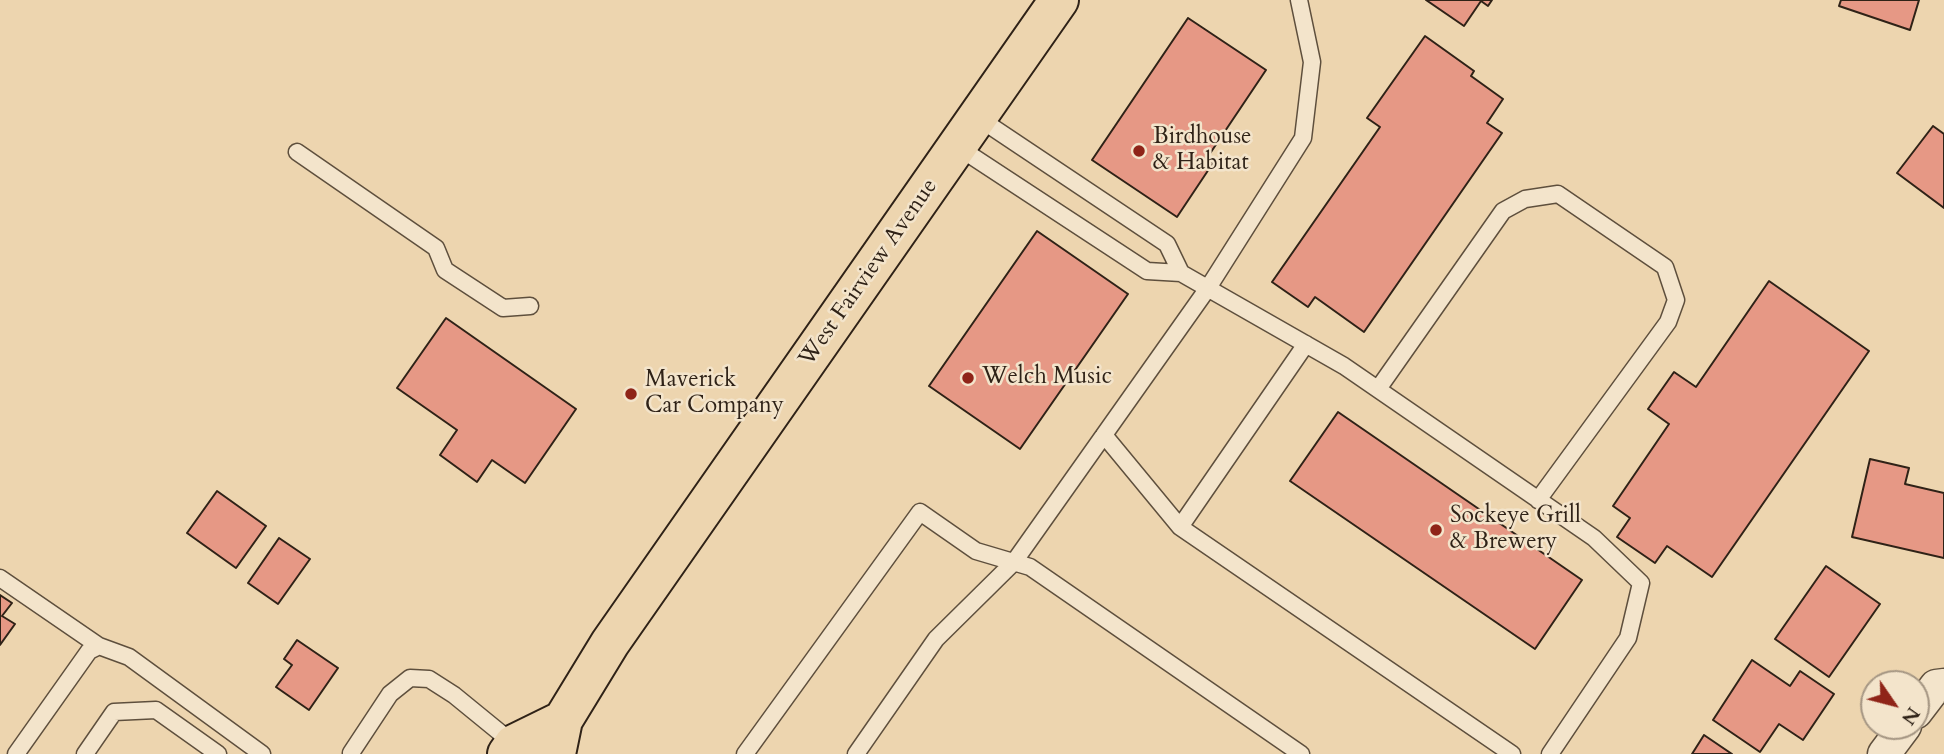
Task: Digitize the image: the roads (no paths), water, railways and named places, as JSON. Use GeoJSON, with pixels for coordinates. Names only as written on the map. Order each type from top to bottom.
{"type":"FeatureCollection","features":[{"type":"Feature","properties":{"kind":"main road","name":"West Fairview Avenue"},"geometry":{"type":"LineString","coordinates":[[511,749],[559,737],[610,643],[1059,0]]}},
{"type":"Feature","properties":{"kind":"street"},"geometry":{"type":"LineString","coordinates":[[1930,694],[1936,686],[1944,685]]}},
{"type":"Feature","properties":{"kind":"lane"},"geometry":{"type":"LineString","coordinates":[[856,754],[936,639],[1014,562],[1208,288],[1303,138],[1312,62],[1299,0]]}},
{"type":"Feature","properties":{"kind":"lane"},"geometry":{"type":"LineString","coordinates":[[967,132],[1147,271],[1181,273],[1344,366],[1594,538],[1641,583],[1628,638],[1550,754]]}},
{"type":"Feature","properties":{"kind":"lane"},"geometry":{"type":"LineString","coordinates":[[967,132],[1167,244],[1181,273]]}},
{"type":"Feature","properties":{"kind":"lane"},"geometry":{"type":"LineString","coordinates":[[297,152],[436,248],[445,270],[503,308],[530,306]]}},
{"type":"Feature","properties":{"kind":"lane"},"geometry":{"type":"LineString","coordinates":[[1378,389],[1503,211],[1525,199],[1558,194],[1644,252],[1665,267],[1676,300],[1668,322],[1538,500]]}},
{"type":"Feature","properties":{"kind":"lane"},"geometry":{"type":"LineString","coordinates":[[1180,527],[1306,344]]}},
{"type":"Feature","properties":{"kind":"lane"},"geometry":{"type":"LineString","coordinates":[[1104,435],[1180,527],[1513,754]]}},
{"type":"Feature","properties":{"kind":"lane"},"geometry":{"type":"LineString","coordinates":[[745,754],[919,512],[976,551],[1030,566],[1301,754]]}},
{"type":"Feature","properties":{"kind":"lane"},"geometry":{"type":"LineString","coordinates":[[0,578],[99,646],[129,657],[262,754]]}},
{"type":"Feature","properties":{"kind":"lane"},"geometry":{"type":"LineString","coordinates":[[16,754],[89,650],[99,646]]}},
{"type":"Feature","properties":{"kind":"lane"},"geometry":{"type":"LineString","coordinates":[[351,752],[390,694],[411,678],[429,679],[454,695],[511,749]]}},
{"type":"Feature","properties":{"kind":"lane"},"geometry":{"type":"LineString","coordinates":[[85,754],[114,712],[156,710],[218,754]]}},
{"type":"Feature","properties":{"kind":"place","name":"Birdhouse & Habitat"},"geometry":{"type":"Point","coordinates":[1139,151]}},
{"type":"Feature","properties":{"kind":"place","name":"Welch Music"},"geometry":{"type":"Point","coordinates":[968,378]}},
{"type":"Feature","properties":{"kind":"place","name":"Maverick Car Company"},"geometry":{"type":"Point","coordinates":[631,394]}},
{"type":"Feature","properties":{"kind":"place","name":"Sockeye Grill & Brewery"},"geometry":{"type":"Point","coordinates":[1436,530]}}]}
